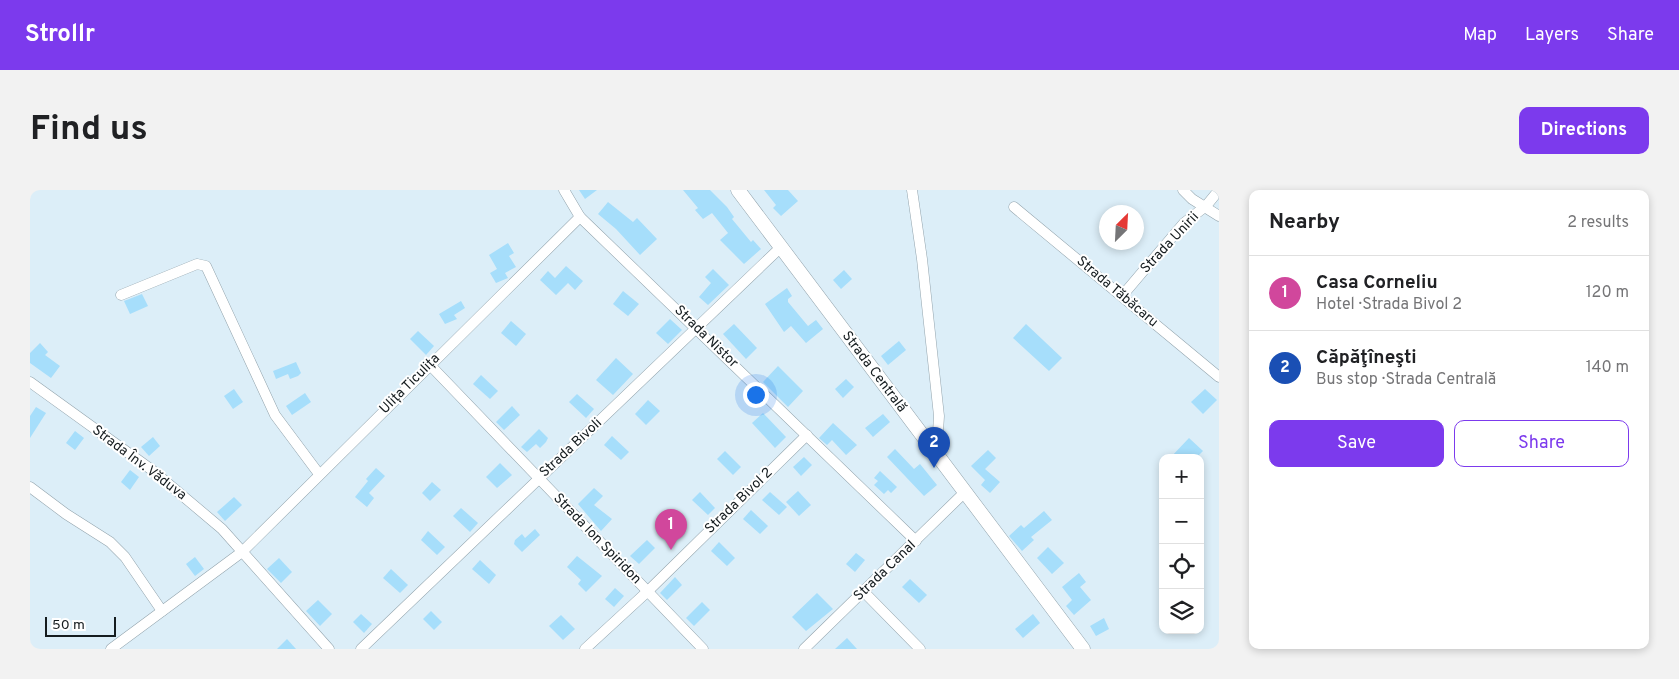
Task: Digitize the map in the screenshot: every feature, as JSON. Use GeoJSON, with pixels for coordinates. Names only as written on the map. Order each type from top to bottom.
{"type":"FeatureCollection","features":[{"type":"Feature","properties":{"kind":"main road","name":"Strada Centrală"},"geometry":{"type":"LineString","coordinates":[[738,190],[1083,649]]}},
{"type":"Feature","properties":{"kind":"street","name":"Strada Nistor"},"geometry":{"type":"LineString","coordinates":[[564,190],[580,218],[697,328],[916,541]]}},
{"type":"Feature","properties":{"kind":"street"},"geometry":{"type":"LineString","coordinates":[[912,190],[922,259],[939,416],[938,432],[931,446]]}},
{"type":"Feature","properties":{"kind":"street"},"geometry":{"type":"LineString","coordinates":[[1183,190],[1192,199],[1206,206],[1219,216]]}},
{"type":"Feature","properties":{"kind":"street","name":"Strada Unirii"},"geometry":{"type":"LineString","coordinates":[[1122,296],[1184,223],[1206,206],[1219,190]]}},
{"type":"Feature","properties":{"kind":"street","name":"Strada Tăbăcaru"},"geometry":{"type":"LineString","coordinates":[[1014,207],[1219,377]]}},
{"type":"Feature","properties":{"kind":"street","name":"Ulița Ticulița"},"geometry":{"type":"LineString","coordinates":[[111,649],[242,552],[430,364],[580,218]]}},
{"type":"Feature","properties":{"kind":"street","name":"Strada Bivoli"},"geometry":{"type":"LineString","coordinates":[[361,649],[781,247]]}},
{"type":"Feature","properties":{"kind":"street"},"geometry":{"type":"LineString","coordinates":[[121,295],[197,264],[206,266],[275,414],[319,474]]}},
{"type":"Feature","properties":{"kind":"street","name":"Strada Ion Spiridon"},"geometry":{"type":"LineString","coordinates":[[430,364],[538,479],[703,649]]}},
{"type":"Feature","properties":{"kind":"street","name":"Strada Înv. Văduva"},"geometry":{"type":"LineString","coordinates":[[30,382],[152,470],[222,529],[329,649]]}},
{"type":"Feature","properties":{"kind":"street","name":"Strada Bivol 2"},"geometry":{"type":"LineString","coordinates":[[584,649],[648,591],[807,434]]}},
{"type":"Feature","properties":{"kind":"street"},"geometry":{"type":"LineString","coordinates":[[30,487],[66,514],[110,542],[125,557],[162,611]]}},
{"type":"Feature","properties":{"kind":"street","name":"Strada Canal"},"geometry":{"type":"LineString","coordinates":[[804,649],[965,492]]}},
{"type":"Feature","properties":{"kind":"street"},"geometry":{"type":"LineString","coordinates":[[864,592],[920,649]]}},
{"type":"Feature","properties":{"kind":"building"},"geometry":{"type":"Polygon","coordinates":[[[579,190],[597,190],[585,199],[579,190]]]}},
{"type":"Feature","properties":{"kind":"building"},"geometry":{"type":"Polygon","coordinates":[[[683,190],[710,190],[727,207],[734,217],[732,219],[751,242],[753,240],[761,249],[744,264],[720,240],[728,233],[712,213],[703,219],[695,210],[698,208],[683,190]]]}},
{"type":"Feature","properties":{"kind":"building"},"geometry":{"type":"Polygon","coordinates":[[[764,190],[788,190],[798,201],[781,216],[773,208],[776,205],[764,190]]]}},
{"type":"Feature","properties":{"kind":"building"},"geometry":{"type":"Polygon","coordinates":[[[608,202],[633,222],[637,218],[657,239],[640,255],[616,229],[598,214],[608,202]]]}},
{"type":"Feature","properties":{"kind":"building"},"geometry":{"type":"Polygon","coordinates":[[[508,243],[514,253],[509,256],[516,267],[505,273],[508,278],[496,283],[490,273],[497,269],[489,255],[508,243]]]}},
{"type":"Feature","properties":{"kind":"building"},"geometry":{"type":"Polygon","coordinates":[[[566,266],[583,281],[575,290],[568,283],[556,295],[540,280],[548,271],[555,278],[566,266]]]}},
{"type":"Feature","properties":{"kind":"building"},"geometry":{"type":"Polygon","coordinates":[[[713,269],[729,285],[708,305],[699,297],[711,283],[705,277],[713,269]]]}},
{"type":"Feature","properties":{"kind":"building"},"geometry":{"type":"Polygon","coordinates":[[[844,270],[852,279],[841,289],[833,280],[844,270]]]}},
{"type":"Feature","properties":{"kind":"building"},"geometry":{"type":"Polygon","coordinates":[[[787,288],[792,296],[788,299],[788,302],[808,326],[816,320],[823,329],[806,343],[791,326],[784,332],[765,304],[787,288]]]}},
{"type":"Feature","properties":{"kind":"building"},"geometry":{"type":"Polygon","coordinates":[[[623,291],[639,304],[628,316],[613,304],[623,291]]]}},
{"type":"Feature","properties":{"kind":"building"},"geometry":{"type":"Polygon","coordinates":[[[142,294],[148,306],[130,314],[124,301],[142,294]]]}},
{"type":"Feature","properties":{"kind":"building"},"geometry":{"type":"Polygon","coordinates":[[[461,301],[465,308],[454,315],[457,319],[445,324],[439,314],[461,301]]]}},
{"type":"Feature","properties":{"kind":"building"},"geometry":{"type":"Polygon","coordinates":[[[670,319],[682,330],[668,344],[656,333],[670,319]]]}},
{"type":"Feature","properties":{"kind":"building"},"geometry":{"type":"Polygon","coordinates":[[[511,321],[526,334],[516,346],[501,333],[511,321]]]}},
{"type":"Feature","properties":{"kind":"building"},"geometry":{"type":"Polygon","coordinates":[[[734,324],[757,348],[746,359],[723,334],[734,324]]]}},
{"type":"Feature","properties":{"kind":"building"},"geometry":{"type":"Polygon","coordinates":[[[1026,324],[1062,358],[1049,371],[1013,338],[1026,324]]]}},
{"type":"Feature","properties":{"kind":"building"},"geometry":{"type":"Polygon","coordinates":[[[418,331],[434,346],[426,355],[410,339],[418,331]]]}},
{"type":"Feature","properties":{"kind":"building"},"geometry":{"type":"Polygon","coordinates":[[[899,341],[906,350],[888,365],[881,356],[899,341]]]}},
{"type":"Feature","properties":{"kind":"building"},"geometry":{"type":"Polygon","coordinates":[[[40,343],[48,352],[45,355],[60,366],[51,378],[30,363],[30,353],[40,343]]]}},
{"type":"Feature","properties":{"kind":"building"},"geometry":{"type":"Polygon","coordinates":[[[616,358],[633,374],[613,395],[596,380],[616,358]]]}},
{"type":"Feature","properties":{"kind":"building"},"geometry":{"type":"Polygon","coordinates":[[[296,362],[301,373],[298,376],[290,379],[288,374],[276,379],[273,371],[296,362]]]}},
{"type":"Feature","properties":{"kind":"building"},"geometry":{"type":"Polygon","coordinates":[[[778,366],[803,391],[788,407],[763,382],[778,366]]]}},
{"type":"Feature","properties":{"kind":"building"},"geometry":{"type":"Polygon","coordinates":[[[481,375],[498,391],[490,399],[473,384],[481,375]]]}},
{"type":"Feature","properties":{"kind":"building"},"geometry":{"type":"Polygon","coordinates":[[[846,379],[854,387],[843,398],[835,389],[846,379]]]}},
{"type":"Feature","properties":{"kind":"building"},"geometry":{"type":"Polygon","coordinates":[[[234,389],[243,402],[233,409],[224,396],[234,389]]]}},
{"type":"Feature","properties":{"kind":"building"},"geometry":{"type":"Polygon","coordinates":[[[1205,389],[1217,400],[1203,414],[1191,402],[1205,389]]]}},
{"type":"Feature","properties":{"kind":"building"},"geometry":{"type":"Polygon","coordinates":[[[305,393],[311,402],[292,415],[286,406],[305,393]]]}},
{"type":"Feature","properties":{"kind":"building"},"geometry":{"type":"Polygon","coordinates":[[[577,394],[594,409],[586,418],[569,402],[577,394]]]}},
{"type":"Feature","properties":{"kind":"building"},"geometry":{"type":"Polygon","coordinates":[[[648,400],[660,411],[646,425],[635,414],[648,400]]]}},
{"type":"Feature","properties":{"kind":"building"},"geometry":{"type":"Polygon","coordinates":[[[512,406],[520,415],[504,430],[496,422],[512,406]]]}},
{"type":"Feature","properties":{"kind":"building"},"geometry":{"type":"Polygon","coordinates":[[[36,407],[46,413],[30,438],[30,416],[36,407]]]}},
{"type":"Feature","properties":{"kind":"building"},"geometry":{"type":"Polygon","coordinates":[[[763,413],[786,437],[775,448],[752,423],[763,413]]]}},
{"type":"Feature","properties":{"kind":"building"},"geometry":{"type":"Polygon","coordinates":[[[883,414],[890,422],[873,437],[865,428],[883,414]]]}},
{"type":"Feature","properties":{"kind":"building"},"geometry":{"type":"Polygon","coordinates":[[[833,423],[857,445],[846,455],[832,440],[827,445],[819,438],[833,423]]]}},
{"type":"Feature","properties":{"kind":"building"},"geometry":{"type":"Polygon","coordinates":[[[539,429],[548,438],[546,442],[540,448],[536,444],[527,452],[521,447],[539,429]]]}},
{"type":"Feature","properties":{"kind":"building"},"geometry":{"type":"Polygon","coordinates":[[[75,431],[84,438],[75,450],[66,443],[75,431]]]}},
{"type":"Feature","properties":{"kind":"building"},"geometry":{"type":"Polygon","coordinates":[[[612,436],[629,452],[621,460],[604,445],[612,436]]]}},
{"type":"Feature","properties":{"kind":"building"},"geometry":{"type":"Polygon","coordinates":[[[153,437],[160,446],[149,456],[141,447],[153,437]]]}},
{"type":"Feature","properties":{"kind":"building"},"geometry":{"type":"Polygon","coordinates":[[[1189,438],[1203,451],[1200,454],[1174,454],[1189,438]]]}},
{"type":"Feature","properties":{"kind":"building"},"geometry":{"type":"Polygon","coordinates":[[[895,449],[914,469],[920,464],[937,485],[924,496],[887,457],[895,449]]]}},
{"type":"Feature","properties":{"kind":"building"},"geometry":{"type":"Polygon","coordinates":[[[988,450],[996,458],[985,469],[1000,482],[990,493],[981,485],[985,480],[971,466],[988,450]]]}},
{"type":"Feature","properties":{"kind":"building"},"geometry":{"type":"Polygon","coordinates":[[[725,451],[741,467],[733,475],[717,459],[725,451]]]}},
{"type":"Feature","properties":{"kind":"building"},"geometry":{"type":"Polygon","coordinates":[[[804,457],[812,465],[801,476],[793,467],[804,457]]]}},
{"type":"Feature","properties":{"kind":"building"},"geometry":{"type":"Polygon","coordinates":[[[500,463],[512,475],[497,488],[486,477],[500,463]]]}},
{"type":"Feature","properties":{"kind":"building"},"geometry":{"type":"Polygon","coordinates":[[[376,468],[385,476],[369,493],[374,498],[367,507],[355,497],[368,481],[366,479],[376,468]]]}},
{"type":"Feature","properties":{"kind":"building"},"geometry":{"type":"Polygon","coordinates":[[[130,470],[139,477],[130,490],[121,482],[130,470]]]}},
{"type":"Feature","properties":{"kind":"building"},"geometry":{"type":"Polygon","coordinates":[[[880,471],[897,487],[891,493],[888,490],[884,494],[874,485],[878,481],[874,478],[880,471]]]}},
{"type":"Feature","properties":{"kind":"building"},"geometry":{"type":"Polygon","coordinates":[[[432,482],[441,490],[430,501],[422,493],[432,482]]]}},
{"type":"Feature","properties":{"kind":"building"},"geometry":{"type":"Polygon","coordinates":[[[594,488],[603,496],[594,505],[612,519],[601,531],[578,504],[594,488]]]}},
{"type":"Feature","properties":{"kind":"building"},"geometry":{"type":"Polygon","coordinates":[[[798,491],[811,505],[799,516],[786,502],[798,491]]]}},
{"type":"Feature","properties":{"kind":"building"},"geometry":{"type":"Polygon","coordinates":[[[700,492],[715,508],[708,515],[692,500],[700,492]]]}},
{"type":"Feature","properties":{"kind":"building"},"geometry":{"type":"Polygon","coordinates":[[[770,492],[787,507],[779,515],[762,500],[770,492]]]}},
{"type":"Feature","properties":{"kind":"building"},"geometry":{"type":"Polygon","coordinates":[[[234,497],[242,505],[225,521],[217,512],[234,497]]]}},
{"type":"Feature","properties":{"kind":"building"},"geometry":{"type":"Polygon","coordinates":[[[461,508],[478,523],[470,532],[453,516],[461,508]]]}},
{"type":"Feature","properties":{"kind":"building"},"geometry":{"type":"Polygon","coordinates":[[[751,510],[768,526],[760,534],[743,519],[751,510]]]}},
{"type":"Feature","properties":{"kind":"building"},"geometry":{"type":"Polygon","coordinates":[[[1044,511],[1052,520],[1031,537],[1034,540],[1022,551],[1009,536],[1021,525],[1024,528],[1044,511]]]}},
{"type":"Feature","properties":{"kind":"building"},"geometry":{"type":"Polygon","coordinates":[[[535,529],[540,535],[522,552],[514,544],[515,540],[522,534],[525,538],[535,529]]]}},
{"type":"Feature","properties":{"kind":"building"},"geometry":{"type":"Polygon","coordinates":[[[428,531],[445,547],[437,555],[421,540],[428,531]]]}},
{"type":"Feature","properties":{"kind":"building"},"geometry":{"type":"Polygon","coordinates":[[[647,540],[655,548],[639,564],[630,556],[647,540]]]}},
{"type":"Feature","properties":{"kind":"building"},"geometry":{"type":"Polygon","coordinates":[[[719,542],[735,558],[727,566],[711,551],[719,542]]]}},
{"type":"Feature","properties":{"kind":"building"},"geometry":{"type":"Polygon","coordinates":[[[1048,547],[1064,563],[1052,574],[1037,558],[1048,547]]]}},
{"type":"Feature","properties":{"kind":"building"},"geometry":{"type":"Polygon","coordinates":[[[856,553],[865,560],[855,572],[846,564],[856,553]]]}},
{"type":"Feature","properties":{"kind":"building"},"geometry":{"type":"Polygon","coordinates":[[[577,556],[602,576],[586,592],[578,584],[581,580],[567,567],[577,556]]]}},
{"type":"Feature","properties":{"kind":"building"},"geometry":{"type":"Polygon","coordinates":[[[195,557],[204,569],[195,576],[186,564],[195,557]]]}},
{"type":"Feature","properties":{"kind":"building"},"geometry":{"type":"Polygon","coordinates":[[[279,558],[292,572],[281,583],[267,569],[279,558]]]}},
{"type":"Feature","properties":{"kind":"building"},"geometry":{"type":"Polygon","coordinates":[[[480,560],[496,575],[489,584],[472,569],[480,560]]]}},
{"type":"Feature","properties":{"kind":"building"},"geometry":{"type":"Polygon","coordinates":[[[391,569],[408,585],[400,593],[383,578],[391,569]]]}},
{"type":"Feature","properties":{"kind":"building"},"geometry":{"type":"Polygon","coordinates":[[[1079,573],[1086,582],[1080,587],[1091,600],[1074,615],[1066,606],[1072,600],[1062,587],[1079,573]]]}},
{"type":"Feature","properties":{"kind":"building"},"geometry":{"type":"Polygon","coordinates":[[[675,577],[682,585],[667,600],[660,593],[675,577]]]}},
{"type":"Feature","properties":{"kind":"building"},"geometry":{"type":"Polygon","coordinates":[[[910,579],[927,595],[919,603],[902,587],[910,579]]]}},
{"type":"Feature","properties":{"kind":"building"},"geometry":{"type":"Polygon","coordinates":[[[615,588],[624,596],[614,607],[605,599],[615,588]]]}},
{"type":"Feature","properties":{"kind":"building"},"geometry":{"type":"Polygon","coordinates":[[[817,593],[833,609],[806,631],[792,617],[817,593]]]}},
{"type":"Feature","properties":{"kind":"building"},"geometry":{"type":"Polygon","coordinates":[[[318,600],[332,614],[320,626],[306,611],[318,600]]]}},
{"type":"Feature","properties":{"kind":"building"},"geometry":{"type":"Polygon","coordinates":[[[702,602],[710,610],[694,626],[686,618],[702,602]]]}},
{"type":"Feature","properties":{"kind":"building"},"geometry":{"type":"Polygon","coordinates":[[[431,611],[442,622],[434,630],[423,619],[431,611]]]}},
{"type":"Feature","properties":{"kind":"building"},"geometry":{"type":"Polygon","coordinates":[[[361,614],[372,624],[364,633],[353,622],[361,614]]]}},
{"type":"Feature","properties":{"kind":"building"},"geometry":{"type":"Polygon","coordinates":[[[1033,614],[1040,623],[1023,638],[1015,629],[1033,614]]]}},
{"type":"Feature","properties":{"kind":"building"},"geometry":{"type":"Polygon","coordinates":[[[561,615],[575,629],[563,640],[549,626],[561,615]]]}},
{"type":"Feature","properties":{"kind":"building"},"geometry":{"type":"Polygon","coordinates":[[[1104,618],[1109,629],[1096,636],[1090,626],[1104,618]]]}},
{"type":"Feature","properties":{"kind":"building"},"geometry":{"type":"Polygon","coordinates":[[[847,638],[857,649],[835,649],[847,638]]]}},
{"type":"Feature","properties":{"kind":"building"},"geometry":{"type":"Polygon","coordinates":[[[287,639],[296,649],[277,649],[287,639]]]}},
{"type":"Feature","properties":{"kind":"place","name":"Căpăţîneşti"},"geometry":{"type":"Point","coordinates":[934,468]}},
{"type":"Feature","properties":{"kind":"place","name":"Casa Corneliu"},"geometry":{"type":"Point","coordinates":[671,550]}}]}
